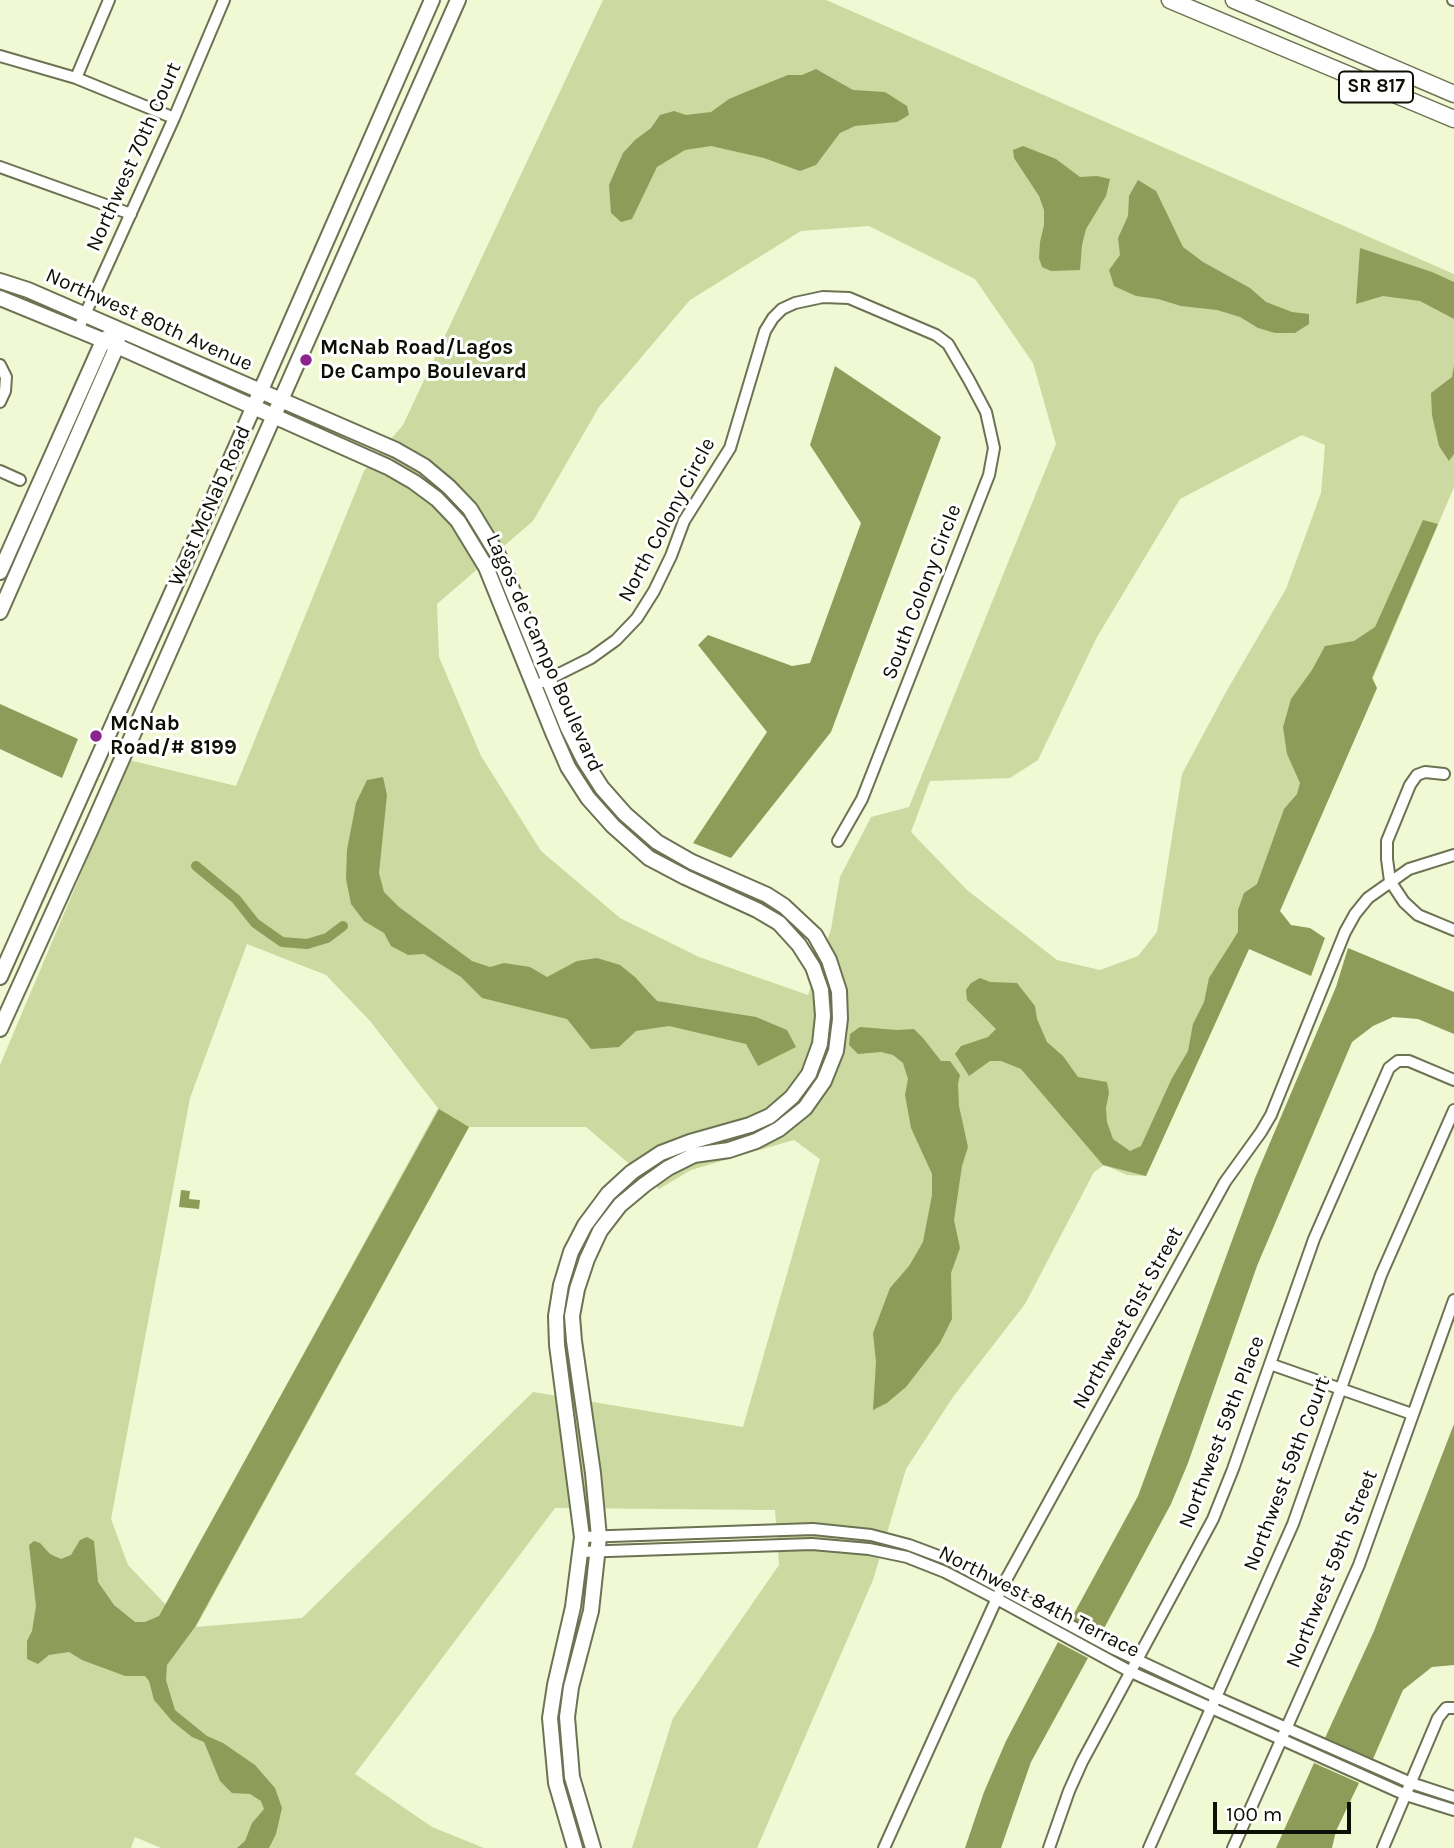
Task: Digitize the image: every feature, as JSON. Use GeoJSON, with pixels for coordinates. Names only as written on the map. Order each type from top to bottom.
{"type":"FeatureCollection","features":[{"type":"Feature","properties":{"kind":"main road","name":"SR 817"},"geometry":{"type":"LineString","coordinates":[[1170,0],[1454,120]]}},
{"type":"Feature","properties":{"kind":"main road","name":"SR 817"},"geometry":{"type":"LineString","coordinates":[[1234,0],[1253,4],[1454,94]]}},
{"type":"Feature","properties":{"kind":"main road"},"geometry":{"type":"LineString","coordinates":[[1193,9],[1241,13],[1253,4]]}},
{"type":"Feature","properties":{"kind":"main road"},"geometry":{"type":"LineString","coordinates":[[1298,54],[1317,47],[1361,54]]}},
{"type":"Feature","properties":{"kind":"street"},"geometry":{"type":"LineString","coordinates":[[76,78],[109,0]]}},
{"type":"Feature","properties":{"kind":"street","name":"Northwest 70th Court"},"geometry":{"type":"LineString","coordinates":[[78,330],[224,0]]}},
{"type":"Feature","properties":{"kind":"street","name":"West McNab Road"},"geometry":{"type":"LineString","coordinates":[[0,977],[432,0]]}},
{"type":"Feature","properties":{"kind":"street","name":"West McNab Road"},"geometry":{"type":"LineString","coordinates":[[0,1029],[458,0]]}},
{"type":"Feature","properties":{"kind":"street"},"geometry":{"type":"LineString","coordinates":[[0,56],[76,78],[174,118]]}},
{"type":"Feature","properties":{"kind":"street"},"geometry":{"type":"LineString","coordinates":[[0,167],[131,214]]}},
{"type":"Feature","properties":{"kind":"street"},"geometry":{"type":"LineString","coordinates":[[352,239],[343,234],[342,229],[358,194],[354,178]]}},
{"type":"Feature","properties":{"kind":"street","name":"Northwest 80th Avenue"},"geometry":{"type":"LineString","coordinates":[[0,281],[28,290],[281,400]]}},
{"type":"Feature","properties":{"kind":"street","name":"North Colony Circle"},"geometry":{"type":"LineString","coordinates":[[534,687],[591,658],[616,640],[637,618],[671,556],[684,521],[730,447],[765,331],[782,309],[822,297],[849,298],[936,335],[948,344],[955,355]]}},
{"type":"Feature","properties":{"kind":"street","name":"Northwest 80th Avenue"},"geometry":{"type":"LineString","coordinates":[[0,298],[273,415]]}},
{"type":"Feature","properties":{"kind":"street"},"geometry":{"type":"LineString","coordinates":[[0,572],[103,341],[118,330]]}},
{"type":"Feature","properties":{"kind":"street"},"geometry":{"type":"LineString","coordinates":[[0,612],[117,346],[118,330]]}},
{"type":"Feature","properties":{"kind":"street","name":"South Colony Circle"},"geometry":{"type":"LineString","coordinates":[[838,841],[862,799],[989,475],[994,449],[986,412],[955,355]]}},
{"type":"Feature","properties":{"kind":"street"},"geometry":{"type":"LineString","coordinates":[[0,365],[6,377],[5,391],[0,402]]}},
{"type":"Feature","properties":{"kind":"street","name":"Lagos de Campo Boulevard"},"geometry":{"type":"LineString","coordinates":[[281,400],[396,450],[424,466],[470,509],[485,531],[522,610],[548,679],[584,760],[602,788],[625,814],[657,842],[692,862],[767,895],[784,906],[815,935],[829,960],[839,992],[840,1019],[836,1051],[824,1080],[805,1108],[779,1129],[756,1141],[729,1150],[694,1155],[668,1168],[644,1185],[621,1205],[600,1231],[577,1289],[572,1316],[574,1341],[593,1473],[598,1544],[591,1611],[571,1687],[567,1717],[572,1777],[593,1848]]}},
{"type":"Feature","properties":{"kind":"street","name":"Lagos de Campo Boulevard"},"geometry":{"type":"LineString","coordinates":[[273,415],[388,467],[437,499],[458,521],[486,567],[568,767],[588,798],[613,827],[649,858],[779,923],[799,945],[813,967],[821,990],[823,1016],[820,1044],[809,1074],[792,1097],[770,1116],[727,1133],[661,1153],[632,1172],[608,1194],[585,1224],[571,1252],[561,1285],[556,1316],[557,1345],[582,1537],[573,1607],[550,1718],[551,1752],[556,1783],[575,1848]]}},
{"type":"Feature","properties":{"kind":"street"},"geometry":{"type":"LineString","coordinates":[[0,471],[20,480]]}},
{"type":"Feature","properties":{"kind":"street"},"geometry":{"type":"LineString","coordinates":[[506,617],[522,610]]}},
{"type":"Feature","properties":{"kind":"street"},"geometry":{"type":"LineString","coordinates":[[1444,774],[1425,772],[1418,775],[1410,785],[1387,841],[1390,881],[1404,902],[1419,915],[1454,930]]}},
{"type":"Feature","properties":{"kind":"street","name":"Northwest 61st Street"},"geometry":{"type":"LineString","coordinates":[[884,1848],[1002,1587],[1225,1182],[1271,1115],[1354,914],[1367,898],[1409,869],[1454,855]]}},
{"type":"Feature","properties":{"kind":"street"},"geometry":{"type":"LineString","coordinates":[[784,906],[786,931]]}},
{"type":"Feature","properties":{"kind":"street","name":"Northwest 59th Place"},"geometry":{"type":"LineString","coordinates":[[1049,1848],[1082,1762],[1213,1519],[1314,1240],[1389,1068],[1398,1061],[1409,1061],[1454,1080]]}},
{"type":"Feature","properties":{"kind":"street","name":"Northwest 59th Court"},"geometry":{"type":"LineString","coordinates":[[1149,1848],[1293,1524],[1381,1275],[1454,1110]]}},
{"type":"Feature","properties":{"kind":"street","name":"Northwest 59th Street"},"geometry":{"type":"LineString","coordinates":[[1233,1848],[1359,1565],[1454,1300]]}},
{"type":"Feature","properties":{"kind":"street"},"geometry":{"type":"LineString","coordinates":[[1270,1364],[1412,1414]]}},
{"type":"Feature","properties":{"kind":"street","name":"Northwest 84th Terrace"},"geometry":{"type":"LineString","coordinates":[[580,1552],[598,1544],[813,1529],[871,1535],[909,1545],[949,1560],[1002,1587],[1282,1741],[1406,1795],[1454,1810]]}},
{"type":"Feature","properties":{"kind":"street","name":"Northwest 84th Terrace"},"geometry":{"type":"LineString","coordinates":[[582,1537],[598,1544],[812,1544],[869,1549],[907,1557],[944,1572],[1131,1672],[1287,1729],[1411,1783],[1454,1797]]}},
{"type":"Feature","properties":{"kind":"street"},"geometry":{"type":"LineString","coordinates":[[1383,1848],[1438,1718],[1450,1708]]}},
{"type":"Feature","properties":{"kind":"shaded area"},"geometry":{"type":"Polygon","coordinates":[[[603,0],[826,0],[1454,274],[1454,487],[1373,678],[1377,688],[1279,911],[1249,949],[1146,1176],[1127,1175],[1104,1165],[1094,1172],[1025,1304],[953,1397],[906,1469],[873,1580],[757,1848],[632,1848],[673,1718],[779,1565],[775,1510],[555,1508],[355,1774],[432,1827],[484,1848],[161,1848],[135,1837],[131,1848],[0,1848],[0,1065],[129,760],[236,786],[364,471],[403,425],[603,0]],[[869,226],[801,231],[690,300],[599,407],[533,521],[437,604],[439,657],[481,756],[541,851],[620,918],[699,957],[808,995],[831,929],[840,877],[871,817],[909,807],[1056,444],[1033,363],[975,279],[869,226]],[[1302,435],[1180,499],[1097,637],[1038,760],[1010,778],[930,781],[911,832],[967,890],[1057,960],[1100,970],[1138,956],[1157,932],[1182,774],[1286,589],[1321,493],[1325,445],[1302,435]],[[247,944],[190,1098],[111,1519],[128,1565],[166,1605],[438,1108],[370,1021],[326,975],[247,944]],[[469,1127],[196,1627],[302,1618],[533,1392],[743,1427],[820,1159],[794,1140],[691,1170],[659,1189],[586,1127],[469,1127]]]}},
{"type":"Feature","properties":{"kind":"shaded area"},"geometry":{"type":"Polygon","coordinates":[[[816,69],[853,90],[885,92],[907,106],[909,115],[897,122],[855,126],[840,133],[816,165],[800,171],[764,158],[711,146],[685,150],[657,167],[632,219],[621,222],[611,213],[609,185],[623,153],[651,128],[660,115],[674,111],[686,115],[711,112],[729,99],[748,91],[788,75],[802,75],[816,69]]]}},
{"type":"Feature","properties":{"kind":"shaded area"},"geometry":{"type":"Polygon","coordinates":[[[1023,146],[1056,159],[1080,177],[1097,176],[1110,179],[1106,196],[1086,229],[1080,270],[1051,271],[1042,267],[1039,258],[1044,210],[1039,196],[1014,158],[1013,150],[1023,146]]]}},
{"type":"Feature","properties":{"kind":"shaded area"},"geometry":{"type":"Polygon","coordinates":[[[1138,180],[1156,191],[1183,247],[1203,262],[1250,288],[1266,302],[1292,312],[1309,314],[1309,324],[1295,333],[1275,333],[1217,310],[1181,306],[1136,296],[1114,286],[1109,270],[1120,255],[1118,238],[1128,216],[1129,196],[1138,180]]]}},
{"type":"Feature","properties":{"kind":"shaded area"},"geometry":{"type":"Polygon","coordinates":[[[1360,248],[1454,282],[1454,319],[1420,301],[1383,296],[1356,304],[1360,248]]]}},
{"type":"Feature","properties":{"kind":"shaded area"},"geometry":{"type":"Polygon","coordinates":[[[1454,365],[1454,454],[1449,461],[1439,446],[1432,415],[1431,393],[1452,377],[1454,365]]]}},
{"type":"Feature","properties":{"kind":"shaded area"},"geometry":{"type":"Polygon","coordinates":[[[835,366],[941,437],[831,732],[731,858],[693,843],[767,732],[698,645],[708,635],[792,666],[810,663],[861,523],[810,445],[835,366]]]}},
{"type":"Feature","properties":{"kind":"shaded area"},"geometry":{"type":"Polygon","coordinates":[[[1423,520],[1438,524],[1372,678],[1377,688],[1280,911],[1291,925],[1310,928],[1325,938],[1311,976],[1249,949],[1146,1176],[1103,1165],[1021,1069],[1001,1061],[990,1061],[969,1076],[955,1054],[961,1046],[988,1037],[996,1029],[967,1000],[966,990],[980,978],[990,982],[1017,983],[1035,1006],[1037,1019],[1047,1042],[1063,1056],[1078,1077],[1107,1082],[1107,1122],[1113,1139],[1130,1151],[1141,1146],[1172,1078],[1188,1051],[1193,1024],[1204,1002],[1209,978],[1238,932],[1238,910],[1244,893],[1257,884],[1284,809],[1297,794],[1300,783],[1287,754],[1283,727],[1291,699],[1325,646],[1354,641],[1375,627],[1423,520]]]}},
{"type":"Feature","properties":{"kind":"shaded area"},"geometry":{"type":"Polygon","coordinates":[[[0,704],[78,739],[62,778],[0,749],[0,704]]]}},
{"type":"Feature","properties":{"kind":"shaded area"},"geometry":{"type":"Polygon","coordinates":[[[383,777],[387,795],[379,873],[384,892],[399,907],[472,961],[490,967],[504,963],[530,967],[547,977],[577,961],[597,958],[620,965],[657,1001],[756,1017],[787,1030],[796,1047],[758,1066],[746,1044],[669,1026],[636,1031],[619,1047],[591,1049],[567,1019],[482,998],[461,977],[424,954],[408,955],[391,946],[384,933],[364,921],[351,904],[346,879],[347,850],[356,803],[367,780],[383,777]]]}},
{"type":"Feature","properties":{"kind":"shaded area"},"geometry":{"type":"Polygon","coordinates":[[[1348,948],[1454,992],[1454,1034],[1418,1019],[1393,1017],[1373,1026],[1352,1042],[1257,1266],[1171,1504],[1101,1634],[1071,1619],[1138,1496],[1255,1178],[1336,987],[1348,948]]]}},
{"type":"Feature","properties":{"kind":"shaded area"},"geometry":{"type":"Polygon","coordinates":[[[860,1027],[914,1029],[941,1061],[950,1061],[960,1075],[959,1106],[968,1147],[962,1166],[954,1220],[960,1248],[951,1273],[952,1319],[940,1343],[906,1387],[887,1403],[873,1410],[876,1362],[873,1333],[890,1288],[909,1266],[923,1242],[932,1195],[932,1174],[911,1128],[905,1095],[908,1079],[903,1063],[893,1055],[881,1052],[858,1054],[849,1045],[850,1034],[860,1027]]]}},
{"type":"Feature","properties":{"kind":"shaded area"},"geometry":{"type":"Polygon","coordinates":[[[439,1109],[469,1127],[195,1627],[167,1665],[166,1680],[175,1710],[207,1736],[223,1743],[255,1765],[275,1788],[282,1808],[276,1834],[269,1848],[237,1848],[245,1841],[252,1823],[264,1809],[261,1801],[250,1794],[232,1793],[220,1781],[204,1742],[192,1737],[172,1721],[154,1700],[145,1676],[125,1676],[82,1660],[69,1652],[49,1655],[38,1664],[27,1659],[27,1641],[32,1631],[36,1606],[29,1545],[34,1541],[40,1543],[50,1554],[61,1559],[71,1555],[80,1540],[87,1537],[94,1541],[98,1582],[114,1605],[135,1622],[145,1622],[159,1616],[439,1109]]]}},
{"type":"Feature","properties":{"kind":"shaded area"},"geometry":{"type":"Polygon","coordinates":[[[181,1190],[190,1191],[189,1199],[200,1200],[199,1209],[179,1207],[181,1190]]]}},
{"type":"Feature","properties":{"kind":"shaded area"},"geometry":{"type":"Polygon","coordinates":[[[1454,1424],[1454,1665],[1432,1667],[1403,1690],[1373,1759],[1325,1738],[1374,1631],[1454,1424]]]}},
{"type":"Feature","properties":{"kind":"shaded area"},"geometry":{"type":"Polygon","coordinates":[[[1058,1642],[1088,1658],[1031,1762],[1001,1848],[965,1848],[984,1792],[1006,1741],[1058,1642]]]}},
{"type":"Feature","properties":{"kind":"shaded area"},"geometry":{"type":"Polygon","coordinates":[[[1314,1763],[1359,1783],[1336,1831],[1332,1848],[1276,1848],[1314,1763]]]}},
{"type":"Feature","properties":{"kind":"waterway"},"geometry":{"type":"LineString","coordinates":[[196,866],[236,899],[255,923],[282,942],[307,944],[327,938],[343,926]]}},
{"type":"Feature","properties":{"kind":"place","name":"McNab Road/Lagos De Campo Boulevard"},"geometry":{"type":"Point","coordinates":[306,360]}},
{"type":"Feature","properties":{"kind":"place","name":"McNab Road/# 8199"},"geometry":{"type":"Point","coordinates":[96,736]}}]}
